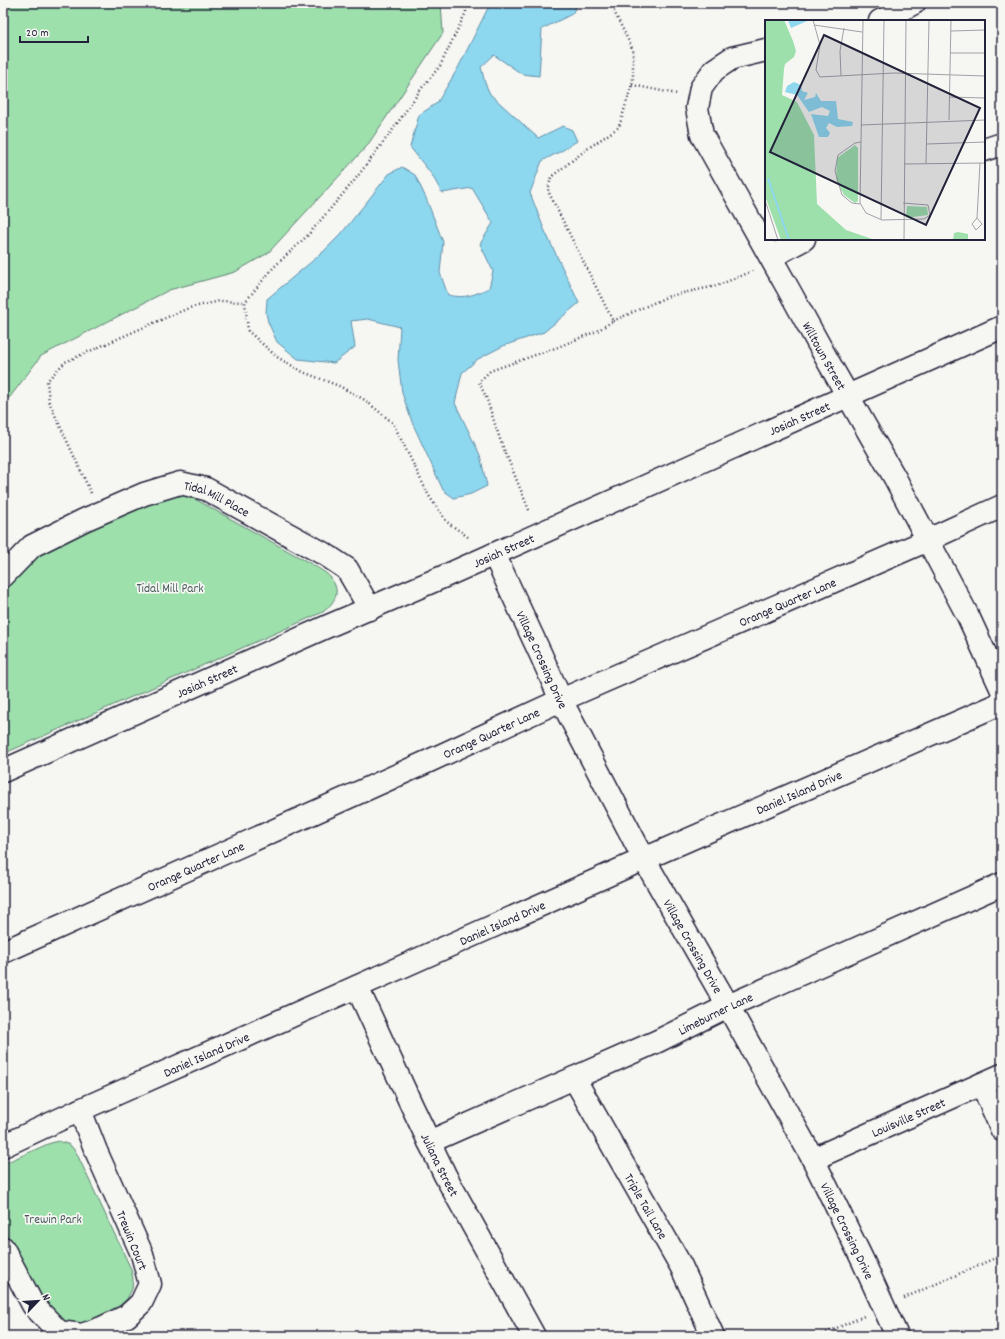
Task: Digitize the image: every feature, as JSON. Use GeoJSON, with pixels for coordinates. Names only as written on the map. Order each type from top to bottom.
{"type":"FeatureCollection","features":[{"type":"Feature","properties":{"kind":"street"},"geometry":{"type":"LineString","coordinates":[[882,20],[914,3]]}},
{"type":"Feature","properties":{"kind":"street","name":"Willtown Street"},"geometry":{"type":"LineString","coordinates":[[765,50],[732,58],[714,70],[701,88],[697,108],[702,135],[771,257],[828,363],[895,478],[968,616],[1002,690]]}},
{"type":"Feature","properties":{"kind":"street"},"geometry":{"type":"LineString","coordinates":[[985,150],[1002,144]]}},
{"type":"Feature","properties":{"kind":"street"},"geometry":{"type":"LineString","coordinates":[[771,257],[802,240]]}},
{"type":"Feature","properties":{"kind":"street","name":"Josiah Street"},"geometry":{"type":"LineString","coordinates":[[3,771],[494,554],[1002,326]]}},
{"type":"Feature","properties":{"kind":"street","name":"Tidal Mill Place"},"geometry":{"type":"LineString","coordinates":[[3,576],[32,546],[144,494],[180,483],[206,490],[326,555],[347,569],[370,609]]}},
{"type":"Feature","properties":{"kind":"street","name":"Orange Quarter Lane"},"geometry":{"type":"LineString","coordinates":[[3,952],[429,761],[561,700],[928,540],[1002,506]]}},
{"type":"Feature","properties":{"kind":"street","name":"Village Crossing Drive"},"geometry":{"type":"LineString","coordinates":[[494,554],[561,700],[644,859],[813,1159],[863,1261],[897,1336]]}},
{"type":"Feature","properties":{"kind":"street","name":"Daniel Island Drive"},"geometry":{"type":"LineString","coordinates":[[3,1146],[80,1110],[644,859],[1002,703]]}},
{"type":"Feature","properties":{"kind":"street","name":"Limeburner Lane"},"geometry":{"type":"LineString","coordinates":[[429,1142],[658,1041],[728,1006],[1002,884]]}},
{"type":"Feature","properties":{"kind":"street","name":"Juliana Street"},"geometry":{"type":"LineString","coordinates":[[358,987],[445,1175],[534,1336]]}},
{"type":"Feature","properties":{"kind":"street","name":"Louisville Street"},"geometry":{"type":"LineString","coordinates":[[813,1159],[1002,1075]]}},
{"type":"Feature","properties":{"kind":"street","name":"Triple Tail Lane"},"geometry":{"type":"LineString","coordinates":[[574,1078],[681,1266],[713,1336]]}},
{"type":"Feature","properties":{"kind":"street"},"geometry":{"type":"LineString","coordinates":[[982,1084],[1002,1130]]}},
{"type":"Feature","properties":{"kind":"street","name":"Trewin Court"},"geometry":{"type":"LineString","coordinates":[[3,1248],[33,1305],[59,1332],[82,1335],[102,1328],[128,1316],[141,1303],[150,1284],[142,1254],[96,1151],[80,1110]]}},
{"type":"Feature","properties":{"kind":"path"},"geometry":{"type":"LineString","coordinates":[[466,3],[466,12],[440,66],[421,89],[354,181],[308,235],[273,268],[245,302],[248,331],[277,357],[303,372],[339,386],[365,400],[393,423],[429,496],[447,522],[468,537]]}},
{"type":"Feature","properties":{"kind":"path"},"geometry":{"type":"LineString","coordinates":[[610,3],[633,50],[632,86],[619,127],[587,149],[551,177],[548,191],[613,321]]}},
{"type":"Feature","properties":{"kind":"path"},"geometry":{"type":"LineString","coordinates":[[632,86],[699,98]]}},
{"type":"Feature","properties":{"kind":"path"},"geometry":{"type":"LineString","coordinates":[[529,510],[501,442],[486,397],[479,382],[490,371],[590,334],[613,321],[669,296],[716,286],[753,271],[771,257]]}},
{"type":"Feature","properties":{"kind":"path"},"geometry":{"type":"LineString","coordinates":[[101,513],[49,402],[47,381],[65,362],[149,324],[189,308],[220,300],[245,302]]}},
{"type":"Feature","properties":{"kind":"path"},"geometry":{"type":"LineString","coordinates":[[820,1336],[1002,1255]]}},
{"type":"Feature","properties":{"kind":"green space"},"geometry":{"type":"Polygon","coordinates":[[[3,3],[441,3],[443,33],[367,146],[268,253],[235,272],[169,290],[41,356],[10,397],[3,400],[3,3]]]}},
{"type":"Feature","properties":{"kind":"green space","name":"Tidal Mill Park"},"geometry":{"type":"Polygon","coordinates":[[[170,496],[184,496],[195,499],[315,566],[329,576],[334,582],[336,587],[336,596],[334,600],[323,612],[3,754],[3,589],[32,556],[156,500],[170,496]]]}},
{"type":"Feature","properties":{"kind":"green space","name":"Trewin Park"},"geometry":{"type":"Polygon","coordinates":[[[58,1141],[70,1145],[76,1152],[131,1269],[133,1279],[132,1289],[127,1299],[119,1306],[76,1325],[62,1322],[49,1310],[3,1229],[3,1164],[58,1141]]]}},
{"type":"Feature","properties":{"kind":"water"},"geometry":{"type":"Polygon","coordinates":[[[490,3],[578,3],[572,14],[542,29],[539,76],[522,74],[494,55],[481,67],[485,83],[490,94],[538,138],[563,126],[572,130],[577,141],[542,161],[530,193],[544,229],[579,303],[544,332],[503,346],[478,359],[462,373],[455,403],[480,455],[487,486],[471,494],[454,498],[443,490],[412,422],[402,393],[398,360],[400,327],[368,319],[351,321],[355,347],[334,363],[298,359],[277,342],[268,322],[266,313],[267,299],[323,252],[341,234],[389,174],[402,167],[415,175],[426,198],[443,242],[440,273],[448,295],[460,297],[469,296],[489,288],[493,271],[480,244],[493,223],[472,188],[442,193],[432,175],[410,147],[419,115],[437,103],[458,68],[490,3]]]}}]}
